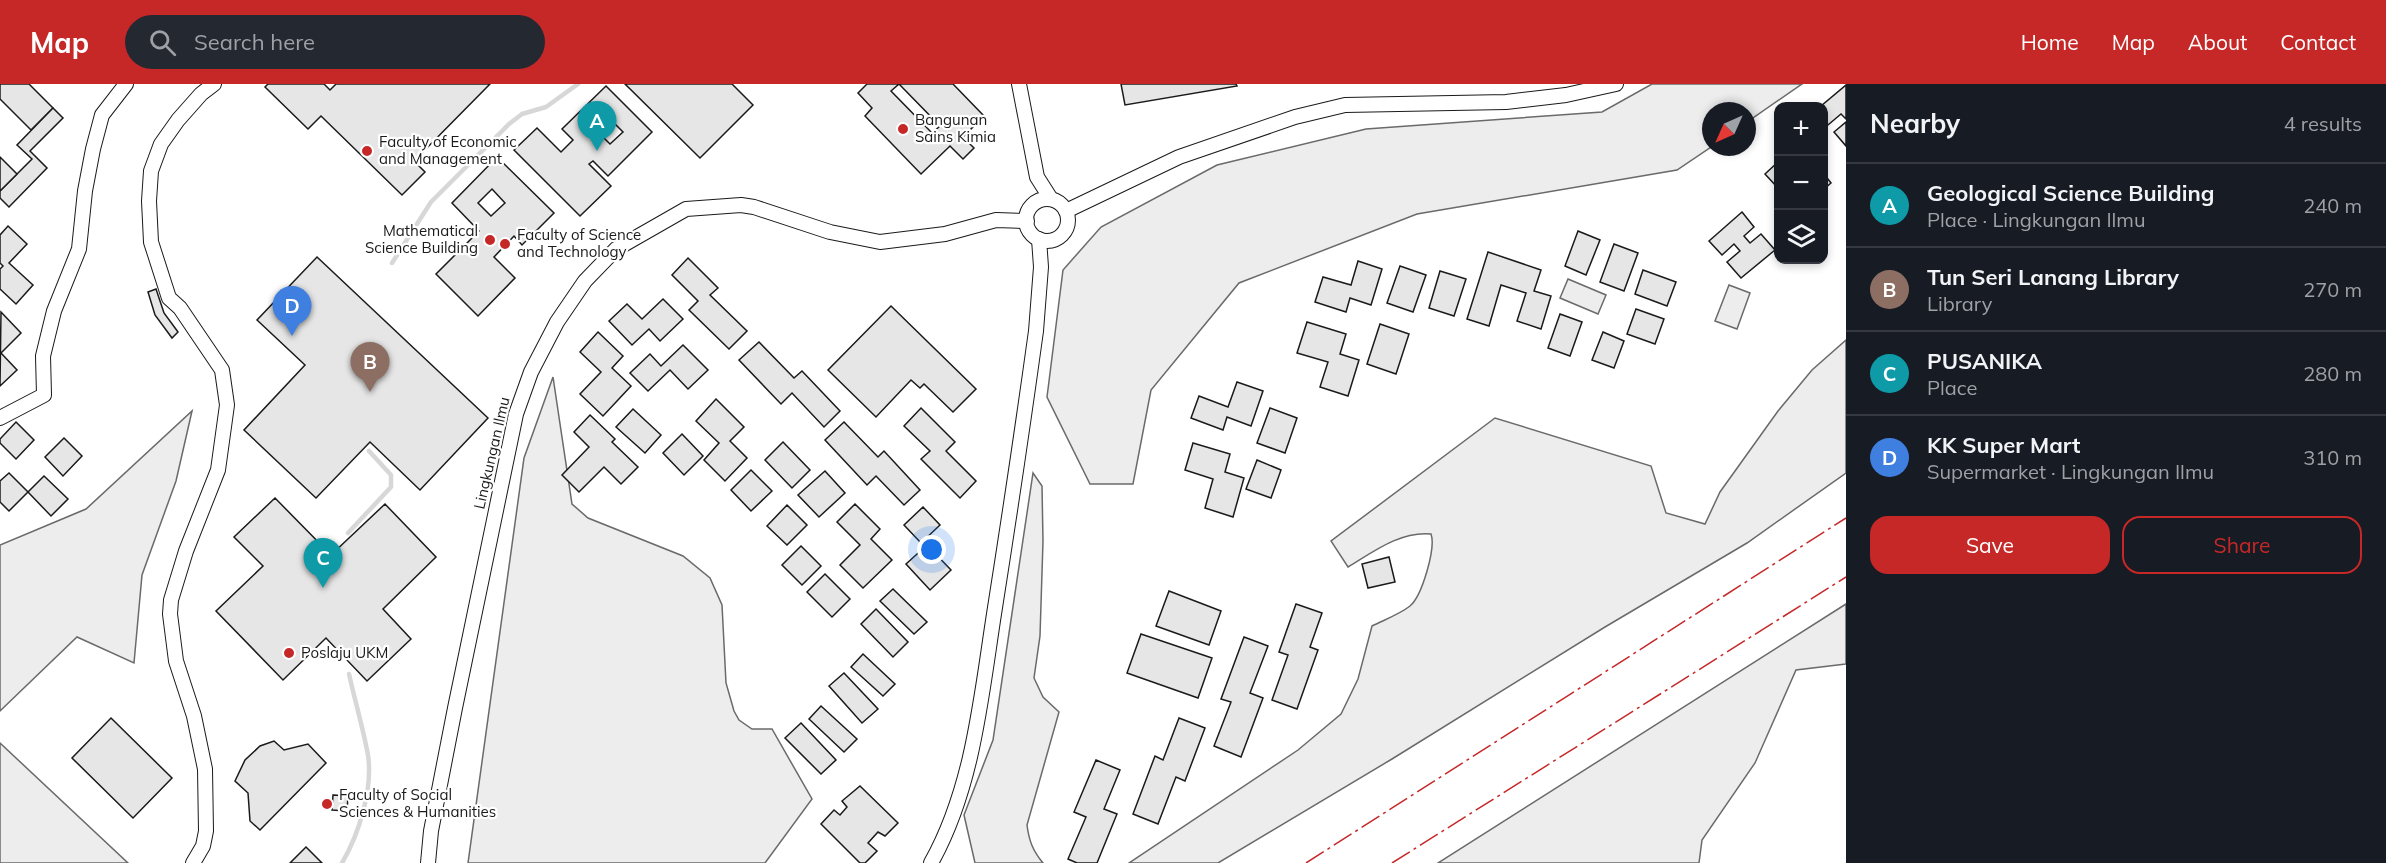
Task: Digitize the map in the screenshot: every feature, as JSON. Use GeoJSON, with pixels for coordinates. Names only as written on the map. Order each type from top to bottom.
{"type":"FeatureCollection","features":[{"type":"Feature","properties":{"kind":"street"},"geometry":{"type":"LineString","coordinates":[[0,418],[44,396],[43,356],[54,311],[79,249],[85,191],[93,149],[102,115],[126,84]]}},
{"type":"Feature","properties":{"kind":"street"},"geometry":{"type":"LineString","coordinates":[[193,863],[203,846],[206,831],[205,769],[194,716],[176,661],[170,614],[173,592],[186,552],[218,470],[227,405],[222,370],[180,308],[169,298],[151,242],[149,201],[151,171],[161,144],[178,120],[201,94],[214,84]]}},
{"type":"Feature","properties":{"kind":"street"},"geometry":{"type":"LineString","coordinates":[[1019,84],[1038,177],[1051,199],[1062,205],[1066,211],[1068,225],[1065,232],[1053,240],[1039,239],[1030,232],[1027,221],[1029,209],[1039,201],[1051,199]]}},
{"type":"Feature","properties":{"kind":"street"},"geometry":{"type":"LineString","coordinates":[[1066,211],[1179,158],[1295,117],[1345,105],[1506,102],[1566,95],[1616,84]]}},
{"type":"Feature","properties":{"kind":"street","name":"Lingkungan Ilmu"},"geometry":{"type":"LineString","coordinates":[[428,863],[431,831],[516,414],[531,372],[556,322],[585,280],[616,249],[686,209],[741,205],[830,232],[880,242],[930,236],[996,220],[1027,221]]}},
{"type":"Feature","properties":{"kind":"street"},"geometry":{"type":"LineString","coordinates":[[931,863],[942,841],[964,782],[979,712],[1036,331],[1041,267],[1039,239]]}},
{"type":"Feature","properties":{"kind":"shaded area"},"geometry":{"type":"Polygon","coordinates":[[[1652,84],[1802,84],[1756,116],[1756,102],[1702,102],[1702,153],[1677,170],[1417,214],[1239,283],[1151,390],[1133,484],[1090,484],[1047,397],[1063,270],[1101,227],[1217,165],[1366,129],[1602,112],[1652,84]]]}},
{"type":"Feature","properties":{"kind":"shaded area"},"geometry":{"type":"Polygon","coordinates":[[[1568,279],[1606,295],[1598,314],[1560,298],[1568,279]]]}},
{"type":"Feature","properties":{"kind":"shaded area"},"geometry":{"type":"Polygon","coordinates":[[[1729,285],[1750,293],[1737,329],[1715,321],[1729,285]]]}},
{"type":"Feature","properties":{"kind":"shaded area"},"geometry":{"type":"Polygon","coordinates":[[[1846,340],[1846,473],[1747,543],[1218,863],[1129,863],[1298,750],[1341,714],[1358,679],[1372,626],[1402,612],[1415,601],[1427,572],[1432,541],[1431,534],[1398,539],[1348,567],[1331,541],[1495,418],[1651,466],[1666,513],[1705,524],[1720,492],[1778,411],[1812,370],[1846,340]]]}},
{"type":"Feature","properties":{"kind":"shaded area"},"geometry":{"type":"Polygon","coordinates":[[[553,377],[572,504],[588,518],[683,556],[710,578],[722,605],[726,683],[734,711],[739,720],[752,729],[772,729],[812,799],[765,863],[468,863],[524,458],[553,377]]]}},
{"type":"Feature","properties":{"kind":"shaded area"},"geometry":{"type":"Polygon","coordinates":[[[192,411],[176,481],[142,575],[134,663],[77,637],[0,711],[0,545],[86,509],[192,411]]]}},
{"type":"Feature","properties":{"kind":"shaded area"},"geometry":{"type":"Polygon","coordinates":[[[1033,473],[1042,486],[1043,541],[1040,636],[1034,678],[1043,697],[1059,712],[1027,825],[1032,846],[1043,863],[975,863],[964,815],[993,740],[1033,473]]]}},
{"type":"Feature","properties":{"kind":"shaded area"},"geometry":{"type":"Polygon","coordinates":[[[1846,604],[1846,664],[1796,670],[1755,763],[1702,840],[1699,863],[1438,863],[1846,604]]]}},
{"type":"Feature","properties":{"kind":"shaded area"},"geometry":{"type":"Polygon","coordinates":[[[0,743],[128,863],[0,863],[0,743]]]}},
{"type":"Feature","properties":{"kind":"building"},"geometry":{"type":"Polygon","coordinates":[[[0,84],[29,84],[53,108],[31,130],[0,99],[0,84]]]}},
{"type":"Feature","properties":{"kind":"building"},"geometry":{"type":"Polygon","coordinates":[[[268,84],[324,84],[330,90],[336,84],[490,84],[414,161],[425,172],[402,195],[321,116],[308,129],[265,87],[268,84]]]}},
{"type":"Feature","properties":{"kind":"building"},"geometry":{"type":"Polygon","coordinates":[[[625,84],[732,84],[753,105],[700,158],[625,84]]]}},
{"type":"Feature","properties":{"kind":"building","name":"Bangunan Sains Kimia"},"geometry":{"type":"Polygon","coordinates":[[[867,84],[899,84],[953,84],[984,116],[963,137],[974,148],[963,159],[950,146],[921,174],[865,116],[872,108],[858,93],[867,84]],[[899,84],[891,91],[932,133],[940,126],[899,84]]]}},
{"type":"Feature","properties":{"kind":"building"},"geometry":{"type":"Polygon","coordinates":[[[1121,84],[1236,84],[1237,86],[1125,105],[1121,84]]]}},
{"type":"Feature","properties":{"kind":"building"},"geometry":{"type":"Polygon","coordinates":[[[1846,85],[1846,119],[1841,114],[1828,125],[1828,102],[1826,102],[1846,85]]]}},
{"type":"Feature","properties":{"kind":"building"},"geometry":{"type":"Polygon","coordinates":[[[606,86],[652,132],[608,176],[593,161],[589,164],[611,186],[580,216],[514,150],[537,128],[561,152],[573,140],[562,129],[606,86]],[[609,118],[596,130],[610,144],[623,132],[609,118]]]}},
{"type":"Feature","properties":{"kind":"building"},"geometry":{"type":"Polygon","coordinates":[[[53,108],[63,118],[30,151],[47,168],[9,207],[0,198],[0,191],[32,159],[17,145],[53,108]]]}},
{"type":"Feature","properties":{"kind":"building"},"geometry":{"type":"Polygon","coordinates":[[[1846,122],[1846,146],[1834,132],[1846,122]]]}},
{"type":"Feature","properties":{"kind":"building"},"geometry":{"type":"Polygon","coordinates":[[[0,157],[17,174],[0,191],[0,157]]]}},
{"type":"Feature","properties":{"kind":"building","name":"Mathematical Science Building"},"geometry":{"type":"Polygon","coordinates":[[[497,157],[554,213],[522,245],[514,236],[494,257],[515,278],[478,316],[436,274],[479,231],[452,203],[497,157]],[[492,189],[478,203],[491,216],[505,203],[492,189]]]}},
{"type":"Feature","properties":{"kind":"building"},"geometry":{"type":"Polygon","coordinates":[[[1774,166],[1774,184],[1765,174],[1774,166]]]}},
{"type":"Feature","properties":{"kind":"building"},"geometry":{"type":"Polygon","coordinates":[[[1742,212],[1754,227],[1744,236],[1750,243],[1761,234],[1774,251],[1741,278],[1727,262],[1740,251],[1734,244],[1722,255],[1709,241],[1742,212]]]}},
{"type":"Feature","properties":{"kind":"building"},"geometry":{"type":"Polygon","coordinates":[[[8,226],[27,244],[9,263],[33,285],[16,304],[0,289],[0,269],[3,266],[0,263],[0,235],[8,226]]]}},
{"type":"Feature","properties":{"kind":"building"},"geometry":{"type":"Polygon","coordinates":[[[1578,231],[1600,240],[1586,275],[1565,266],[1578,231]]]}},
{"type":"Feature","properties":{"kind":"building"},"geometry":{"type":"Polygon","coordinates":[[[1614,244],[1638,253],[1624,291],[1600,282],[1614,244]]]}},
{"type":"Feature","properties":{"kind":"building"},"geometry":{"type":"Polygon","coordinates":[[[1488,252],[1541,270],[1534,291],[1551,296],[1541,329],[1517,321],[1526,293],[1501,285],[1489,326],[1467,319],[1488,252]]]}},
{"type":"Feature","properties":{"kind":"building"},"geometry":{"type":"Polygon","coordinates":[[[317,257],[488,418],[420,490],[370,442],[316,498],[244,430],[305,365],[257,320],[317,257]]]}},
{"type":"Feature","properties":{"kind":"building"},"geometry":{"type":"Polygon","coordinates":[[[688,258],[718,288],[710,295],[747,331],[729,349],[689,310],[698,301],[672,275],[688,258]]]}},
{"type":"Feature","properties":{"kind":"building"},"geometry":{"type":"Polygon","coordinates":[[[1358,261],[1382,269],[1371,305],[1350,298],[1346,312],[1315,302],[1323,277],[1351,285],[1358,261]]]}},
{"type":"Feature","properties":{"kind":"building"},"geometry":{"type":"Polygon","coordinates":[[[1400,266],[1426,275],[1413,312],[1387,303],[1400,266]]]}},
{"type":"Feature","properties":{"kind":"building"},"geometry":{"type":"Polygon","coordinates":[[[1643,270],[1676,282],[1667,306],[1635,294],[1643,270]]]}},
{"type":"Feature","properties":{"kind":"building"},"geometry":{"type":"Polygon","coordinates":[[[1440,271],[1466,279],[1454,316],[1429,308],[1440,271]]]}},
{"type":"Feature","properties":{"kind":"building"},"geometry":{"type":"Polygon","coordinates":[[[156,289],[164,313],[178,332],[172,338],[155,315],[148,292],[156,289]]]}},
{"type":"Feature","properties":{"kind":"building"},"geometry":{"type":"Polygon","coordinates":[[[663,299],[683,319],[660,341],[649,329],[632,345],[609,321],[627,304],[642,319],[663,299]]]}},
{"type":"Feature","properties":{"kind":"building"},"geometry":{"type":"Polygon","coordinates":[[[891,306],[976,389],[953,412],[924,384],[920,388],[911,380],[876,417],[828,370],[891,306]]]}},
{"type":"Feature","properties":{"kind":"building"},"geometry":{"type":"Polygon","coordinates":[[[1636,309],[1664,319],[1655,344],[1627,334],[1636,309]]]}},
{"type":"Feature","properties":{"kind":"building"},"geometry":{"type":"Polygon","coordinates":[[[1,312],[21,333],[1,353],[17,370],[0,386],[1,312]]]}},
{"type":"Feature","properties":{"kind":"building"},"geometry":{"type":"Polygon","coordinates":[[[1560,314],[1582,322],[1570,356],[1548,348],[1560,314]]]}},
{"type":"Feature","properties":{"kind":"building"},"geometry":{"type":"Polygon","coordinates":[[[1307,322],[1346,334],[1340,354],[1359,360],[1348,396],[1320,387],[1328,362],[1297,353],[1307,322]]]}},
{"type":"Feature","properties":{"kind":"building"},"geometry":{"type":"Polygon","coordinates":[[[1380,324],[1409,334],[1396,374],[1367,364],[1380,324]]]}},
{"type":"Feature","properties":{"kind":"building"},"geometry":{"type":"Polygon","coordinates":[[[598,332],[623,356],[612,368],[631,386],[603,416],[580,394],[601,372],[580,352],[598,332]]]}},
{"type":"Feature","properties":{"kind":"building"},"geometry":{"type":"Polygon","coordinates":[[[1603,332],[1624,341],[1614,368],[1592,360],[1603,332]]]}},
{"type":"Feature","properties":{"kind":"building"},"geometry":{"type":"Polygon","coordinates":[[[759,342],[794,378],[802,371],[840,411],[824,427],[792,393],[781,404],[739,360],[759,342]]]}},
{"type":"Feature","properties":{"kind":"building"},"geometry":{"type":"Polygon","coordinates":[[[683,345],[708,370],[688,389],[670,370],[648,391],[630,373],[650,354],[661,366],[683,345]]]}},
{"type":"Feature","properties":{"kind":"building"},"geometry":{"type":"Polygon","coordinates":[[[1237,382],[1263,391],[1251,426],[1227,417],[1223,430],[1191,418],[1199,396],[1228,407],[1237,382]]]}},
{"type":"Feature","properties":{"kind":"building"},"geometry":{"type":"Polygon","coordinates":[[[716,399],[744,427],[730,441],[747,458],[725,481],[704,460],[719,443],[696,421],[716,399]]]}},
{"type":"Feature","properties":{"kind":"building"},"geometry":{"type":"Polygon","coordinates":[[[921,408],[955,442],[946,451],[976,481],[960,498],[921,459],[930,451],[904,426],[921,408]]]}},
{"type":"Feature","properties":{"kind":"building"},"geometry":{"type":"Polygon","coordinates":[[[1270,408],[1297,418],[1285,453],[1257,443],[1270,408]]]}},
{"type":"Feature","properties":{"kind":"building"},"geometry":{"type":"Polygon","coordinates":[[[633,409],[661,435],[645,453],[616,427],[633,409]]]}},
{"type":"Feature","properties":{"kind":"building"},"geometry":{"type":"Polygon","coordinates":[[[590,415],[615,439],[612,442],[638,467],[621,484],[604,467],[579,492],[562,475],[589,447],[574,432],[590,415]]]}},
{"type":"Feature","properties":{"kind":"building"},"geometry":{"type":"Polygon","coordinates":[[[16,422],[34,440],[16,459],[0,443],[0,439],[16,422]]]}},
{"type":"Feature","properties":{"kind":"building"},"geometry":{"type":"Polygon","coordinates":[[[844,422],[878,457],[884,451],[920,490],[904,505],[876,476],[867,485],[825,440],[844,422]]]}},
{"type":"Feature","properties":{"kind":"building"},"geometry":{"type":"Polygon","coordinates":[[[682,434],[703,456],[684,475],[663,453],[682,434]]]}},
{"type":"Feature","properties":{"kind":"building"},"geometry":{"type":"Polygon","coordinates":[[[64,438],[82,456],[63,476],[45,457],[64,438]]]}},
{"type":"Feature","properties":{"kind":"building"},"geometry":{"type":"Polygon","coordinates":[[[783,442],[810,470],[792,488],[765,460],[783,442]]]}},
{"type":"Feature","properties":{"kind":"building"},"geometry":{"type":"Polygon","coordinates":[[[1193,443],[1230,454],[1225,472],[1244,478],[1233,517],[1205,508],[1213,479],[1185,470],[1193,443]]]}},
{"type":"Feature","properties":{"kind":"building"},"geometry":{"type":"Polygon","coordinates":[[[1257,460],[1281,470],[1271,498],[1246,489],[1257,460]]]}},
{"type":"Feature","properties":{"kind":"building"},"geometry":{"type":"Polygon","coordinates":[[[751,470],[772,491],[751,511],[731,490],[751,470]]]}},
{"type":"Feature","properties":{"kind":"building"},"geometry":{"type":"Polygon","coordinates":[[[825,471],[845,493],[819,517],[798,495],[825,471]]]}},
{"type":"Feature","properties":{"kind":"building"},"geometry":{"type":"Polygon","coordinates":[[[9,473],[28,492],[9,511],[0,502],[0,481],[9,473]]]}},
{"type":"Feature","properties":{"kind":"building"},"geometry":{"type":"Polygon","coordinates":[[[44,476],[68,499],[51,516],[28,492],[44,476]]]}},
{"type":"Feature","properties":{"kind":"building"},"geometry":{"type":"Polygon","coordinates":[[[275,498],[331,555],[385,504],[436,557],[383,609],[411,639],[367,681],[326,638],[283,680],[216,611],[263,566],[234,537],[275,498]]]}},
{"type":"Feature","properties":{"kind":"building"},"geometry":{"type":"Polygon","coordinates":[[[855,504],[880,529],[871,539],[892,560],[863,588],[840,565],[860,545],[837,522],[855,504]]]}},
{"type":"Feature","properties":{"kind":"building"},"geometry":{"type":"Polygon","coordinates":[[[787,505],[807,525],[787,545],[767,526],[787,505]]]}},
{"type":"Feature","properties":{"kind":"building"},"geometry":{"type":"Polygon","coordinates":[[[923,507],[940,525],[921,543],[904,525],[923,507]]]}},
{"type":"Feature","properties":{"kind":"building"},"geometry":{"type":"Polygon","coordinates":[[[927,545],[951,570],[930,590],[906,564],[927,545]]]}},
{"type":"Feature","properties":{"kind":"building"},"geometry":{"type":"Polygon","coordinates":[[[801,546],[821,566],[802,585],[782,565],[801,546]]]}},
{"type":"Feature","properties":{"kind":"building"},"geometry":{"type":"Polygon","coordinates":[[[1389,557],[1395,582],[1368,588],[1362,564],[1389,557]]]}},
{"type":"Feature","properties":{"kind":"building"},"geometry":{"type":"Polygon","coordinates":[[[825,574],[850,599],[832,617],[807,592],[825,574]]]}},
{"type":"Feature","properties":{"kind":"building"},"geometry":{"type":"Polygon","coordinates":[[[893,589],[927,622],[914,634],[880,601],[893,589]]]}},
{"type":"Feature","properties":{"kind":"building"},"geometry":{"type":"Polygon","coordinates":[[[1169,591],[1221,611],[1209,645],[1156,626],[1169,591]]]}},
{"type":"Feature","properties":{"kind":"building"},"geometry":{"type":"Polygon","coordinates":[[[1296,604],[1322,613],[1310,647],[1318,650],[1297,709],[1272,700],[1288,655],[1279,652],[1296,604]]]}},
{"type":"Feature","properties":{"kind":"building"},"geometry":{"type":"Polygon","coordinates":[[[876,609],[908,642],[893,657],[861,624],[876,609]]]}},
{"type":"Feature","properties":{"kind":"building"},"geometry":{"type":"Polygon","coordinates":[[[1141,634],[1212,658],[1198,698],[1127,673],[1141,634]]]}},
{"type":"Feature","properties":{"kind":"building"},"geometry":{"type":"Polygon","coordinates":[[[1244,637],[1268,646],[1250,693],[1263,698],[1241,757],[1214,746],[1231,702],[1221,699],[1244,637]]]}},
{"type":"Feature","properties":{"kind":"building"},"geometry":{"type":"Polygon","coordinates":[[[863,654],[895,684],[883,696],[851,667],[863,654]]]}},
{"type":"Feature","properties":{"kind":"building"},"geometry":{"type":"Polygon","coordinates":[[[844,673],[878,709],[862,723],[829,686],[844,673]]]}},
{"type":"Feature","properties":{"kind":"building"},"geometry":{"type":"Polygon","coordinates":[[[821,706],[857,739],[844,752],[809,719],[821,706]]]}},
{"type":"Feature","properties":{"kind":"building"},"geometry":{"type":"Polygon","coordinates":[[[111,718],[172,778],[133,818],[72,758],[111,718]]]}},
{"type":"Feature","properties":{"kind":"building"},"geometry":{"type":"Polygon","coordinates":[[[1179,718],[1205,728],[1185,781],[1176,777],[1158,824],[1133,814],[1155,756],[1163,760],[1179,718]]]}},
{"type":"Feature","properties":{"kind":"building"},"geometry":{"type":"Polygon","coordinates":[[[801,723],[836,760],[821,774],[785,738],[801,723]]]}},
{"type":"Feature","properties":{"kind":"building"},"geometry":{"type":"Polygon","coordinates":[[[274,741],[284,750],[308,744],[326,763],[260,830],[250,821],[248,793],[235,781],[245,760],[260,746],[274,741]]]}},
{"type":"Feature","properties":{"kind":"building"},"geometry":{"type":"Polygon","coordinates":[[[1096,760],[1120,770],[1104,809],[1117,814],[1097,863],[1077,863],[1068,859],[1086,817],[1074,812],[1096,760]]]}},
{"type":"Feature","properties":{"kind":"building"},"geometry":{"type":"Polygon","coordinates":[[[860,786],[898,823],[885,836],[878,832],[868,843],[877,851],[865,863],[860,863],[821,824],[834,810],[840,815],[847,807],[842,801],[860,786]]]}},
{"type":"Feature","properties":{"kind":"building"},"geometry":{"type":"Polygon","coordinates":[[[333,795],[348,796],[347,811],[332,810],[333,795]]]}},
{"type":"Feature","properties":{"kind":"building"},"geometry":{"type":"Polygon","coordinates":[[[306,847],[322,863],[290,863],[306,847]]]}},
{"type":"Feature","properties":{"kind":"waterway"},"geometry":{"type":"LineString","coordinates":[[392,263],[431,202],[509,124],[522,114],[546,107],[578,84]]}},
{"type":"Feature","properties":{"kind":"waterway"},"geometry":{"type":"LineString","coordinates":[[348,533],[391,487],[391,475],[369,451]]}},
{"type":"Feature","properties":{"kind":"waterway"},"geometry":{"type":"LineString","coordinates":[[342,863],[354,839],[363,811],[369,768],[366,745],[349,674]]}},
{"type":"Feature","properties":{"kind":"power"},"geometry":{"type":"LineString","coordinates":[[1306,863],[1846,518]]}},
{"type":"Feature","properties":{"kind":"power"},"geometry":{"type":"LineString","coordinates":[[1392,863],[1846,577]]}},
{"type":"Feature","properties":{"kind":"place","name":"Bangunan Sains Kimia"},"geometry":{"type":"Point","coordinates":[903,129]}},
{"type":"Feature","properties":{"kind":"place","name":"Faculty of Economic and Management"},"geometry":{"type":"Point","coordinates":[367,151]}},
{"type":"Feature","properties":{"kind":"place","name":"Geological Science Building"},"geometry":{"type":"Point","coordinates":[597,151]}},
{"type":"Feature","properties":{"kind":"place","name":"Mathematical Science Building"},"geometry":{"type":"Point","coordinates":[490,240]}},
{"type":"Feature","properties":{"kind":"place","name":"Faculty of Science and Technology"},"geometry":{"type":"Point","coordinates":[505,244]}},
{"type":"Feature","properties":{"kind":"place","name":"KK Super Mart"},"geometry":{"type":"Point","coordinates":[292,336]}},
{"type":"Feature","properties":{"kind":"place","name":"Tun Seri Lanang Library"},"geometry":{"type":"Point","coordinates":[370,392]}},
{"type":"Feature","properties":{"kind":"place","name":"PUSANIKA"},"geometry":{"type":"Point","coordinates":[323,588]}},
{"type":"Feature","properties":{"kind":"place","name":"Poslaju UKM"},"geometry":{"type":"Point","coordinates":[289,653]}},
{"type":"Feature","properties":{"kind":"place","name":"Faculty of Social Sciences & Humanities"},"geometry":{"type":"Point","coordinates":[327,804]}}]}
